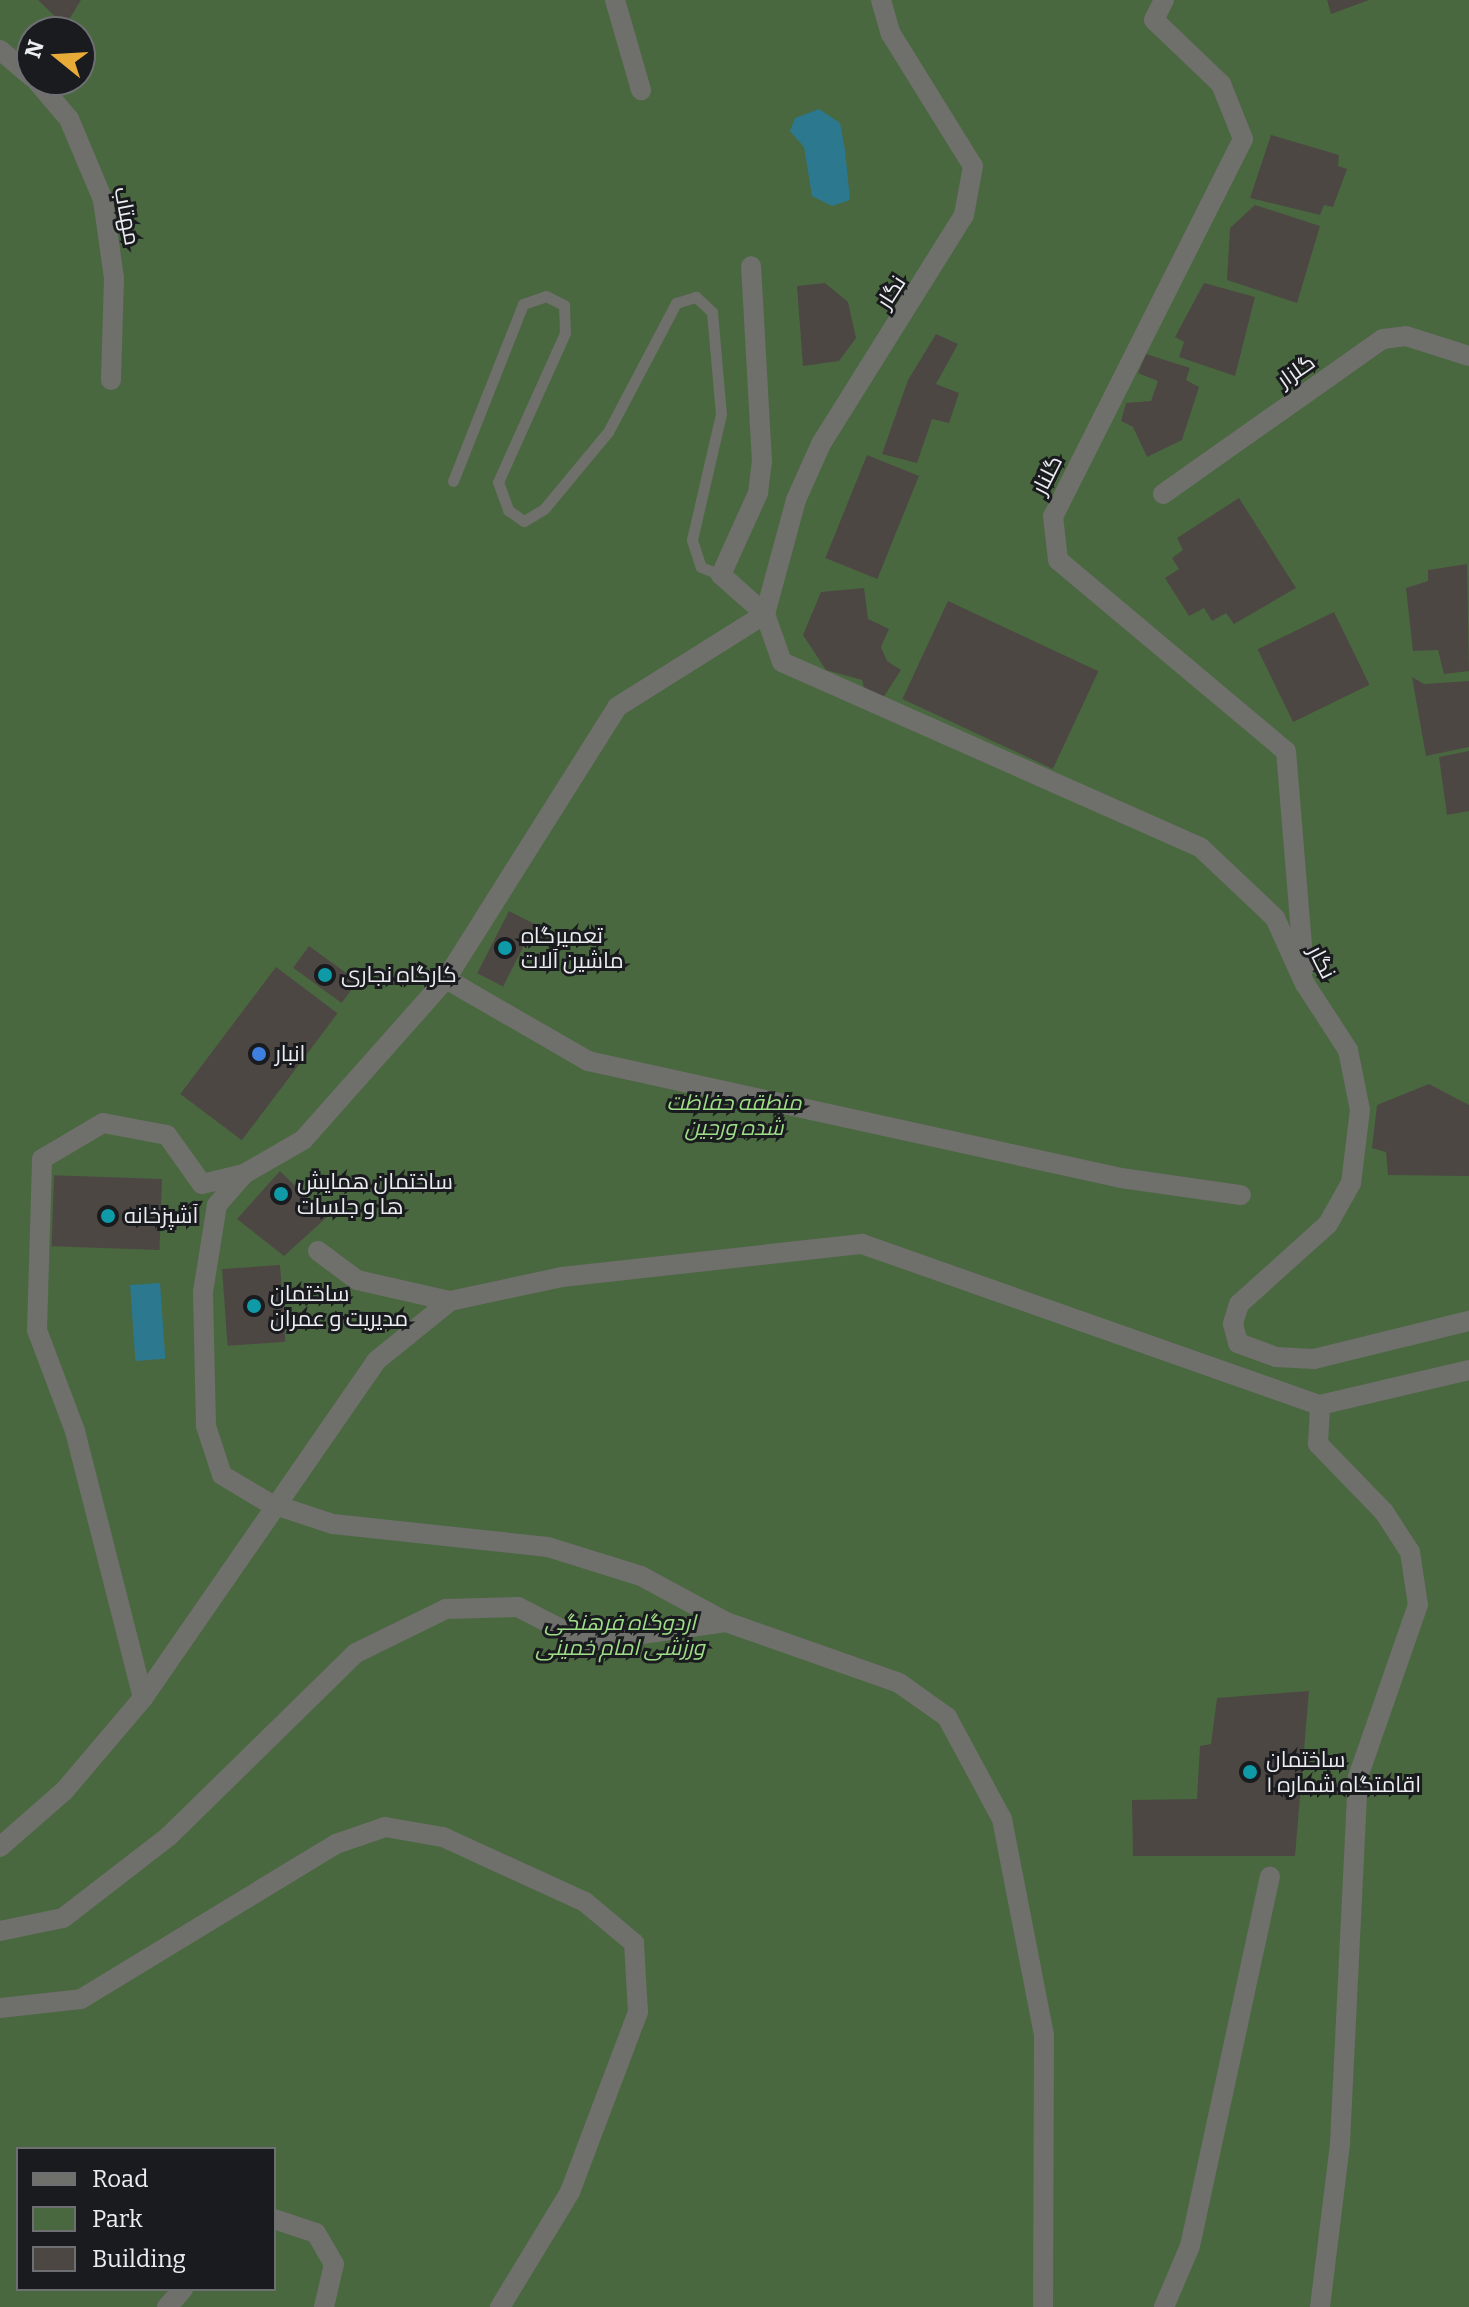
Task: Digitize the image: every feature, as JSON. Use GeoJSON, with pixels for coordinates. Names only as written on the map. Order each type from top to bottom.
{"type":"FeatureCollection","features":[{"type":"Feature","properties":{"kind":"street"},"geometry":{"type":"LineString","coordinates":[[615,0],[641,90]]}},
{"type":"Feature","properties":{"kind":"street","name":"نگار"},"geometry":{"type":"LineString","coordinates":[[765,614],[796,500],[821,444],[937,265],[964,215],[971,178],[973,166],[891,34],[881,0]]}},
{"type":"Feature","properties":{"kind":"street","name":"گلنار"},"geometry":{"type":"LineString","coordinates":[[1164,0],[1154,20],[1221,84],[1243,139],[1053,516],[1058,560],[1286,751],[1305,984]]}},
{"type":"Feature","properties":{"kind":"street","name":"مهتاب"},"geometry":{"type":"LineString","coordinates":[[0,50],[16,63]]}},
{"type":"Feature","properties":{"kind":"street","name":"مهتاب"},"geometry":{"type":"LineString","coordinates":[[49,96],[69,119],[103,200],[114,278],[111,380]]}},
{"type":"Feature","properties":{"kind":"street"},"geometry":{"type":"LineString","coordinates":[[721,575],[758,493],[762,462],[751,266]]}},
{"type":"Feature","properties":{"kind":"street","name":"گلزار"},"geometry":{"type":"LineString","coordinates":[[1163,494],[1383,339],[1406,336],[1469,356]]}},
{"type":"Feature","properties":{"kind":"street","name":"نگار"},"geometry":{"type":"LineString","coordinates":[[721,575],[765,614],[782,662],[1200,847],[1275,918],[1305,984],[1348,1050],[1360,1110],[1351,1183],[1328,1224],[1239,1304],[1233,1324],[1238,1343]]}},
{"type":"Feature","properties":{"kind":"street"},"geometry":{"type":"LineString","coordinates":[[143,1698],[75,1431],[37,1330],[42,1159],[103,1123],[167,1135],[202,1184],[244,1174],[303,1140],[446,979],[617,707],[765,614]]}},
{"type":"Feature","properties":{"kind":"street"},"geometry":{"type":"LineString","coordinates":[[446,979],[588,1061],[1121,1178],[1241,1195]]}},
{"type":"Feature","properties":{"kind":"street"},"geometry":{"type":"LineString","coordinates":[[244,1174],[217,1205],[203,1292],[206,1426],[222,1475],[269,1503],[333,1524],[548,1547],[641,1576],[726,1622],[899,1683],[947,1717],[1002,1819],[1044,2035],[1043,2307]]}},
{"type":"Feature","properties":{"kind":"street"},"geometry":{"type":"LineString","coordinates":[[318,1251],[357,1280],[450,1301],[562,1277],[862,1244],[1320,1405],[1469,1370]]}},
{"type":"Feature","properties":{"kind":"street"},"geometry":{"type":"LineString","coordinates":[[0,1847],[65,1790],[143,1698],[376,1361],[450,1301]]}},
{"type":"Feature","properties":{"kind":"street"},"geometry":{"type":"LineString","coordinates":[[1226,1372],[1238,1343],[1276,1357],[1314,1359],[1469,1321]]}},
{"type":"Feature","properties":{"kind":"street"},"geometry":{"type":"LineString","coordinates":[[1320,1405],[1318,1444],[1384,1512],[1410,1552],[1418,1605],[1358,1777],[1340,2143],[1320,2307]]}},
{"type":"Feature","properties":{"kind":"street"},"geometry":{"type":"LineString","coordinates":[[0,1931],[63,1918],[169,1836],[356,1653],[446,1609],[518,1607],[586,1642],[726,1622]]}},
{"type":"Feature","properties":{"kind":"street"},"geometry":{"type":"LineString","coordinates":[[0,2008],[81,1999],[336,1844],[385,1827],[443,1837],[585,1902],[634,1943],[638,2012],[570,2192],[500,2307]]}},
{"type":"Feature","properties":{"kind":"street"},"geometry":{"type":"LineString","coordinates":[[1164,2307],[1190,2246],[1270,1877]]}},
{"type":"Feature","properties":{"kind":"street"},"geometry":{"type":"LineString","coordinates":[[276,2220],[316,2233],[334,2264],[324,2307]]}},
{"type":"Feature","properties":{"kind":"street"},"geometry":{"type":"LineString","coordinates":[[167,2307],[181,2291]]}},
{"type":"Feature","properties":{"kind":"lane"},"geometry":{"type":"LineString","coordinates":[[453,481],[523,304],[546,296],[564,305],[565,333],[498,482],[508,510],[524,521],[544,509],[608,432],[676,303],[696,297],[712,312],[721,414],[692,540],[701,567],[721,575]]}},
{"type":"Feature","properties":{"kind":"green space","name":"منطقه حفاظت شده ورجین"},"geometry":{"type":"Polygon","coordinates":[[[0,0],[1469,0],[1469,2307],[0,2307],[0,0]]]}},
{"type":"Feature","properties":{"kind":"water"},"geometry":{"type":"Polygon","coordinates":[[[819,109],[840,123],[845,150],[850,200],[832,206],[812,196],[804,147],[790,131],[795,118],[819,109]]]}},
{"type":"Feature","properties":{"kind":"water"},"geometry":{"type":"Polygon","coordinates":[[[160,1283],[165,1359],[135,1361],[130,1285],[160,1283]]]}},
{"type":"Feature","properties":{"kind":"building"},"geometry":{"type":"Polygon","coordinates":[[[38,0],[81,0],[71,16],[55,16],[38,0]]]}},
{"type":"Feature","properties":{"kind":"building"},"geometry":{"type":"Polygon","coordinates":[[[1327,0],[1369,0],[1331,14],[1327,0]]]}},
{"type":"Feature","properties":{"kind":"building"},"geometry":{"type":"Polygon","coordinates":[[[1271,135],[1339,155],[1338,166],[1347,169],[1333,207],[1324,205],[1320,215],[1250,198],[1271,135]]]}},
{"type":"Feature","properties":{"kind":"building"},"geometry":{"type":"Polygon","coordinates":[[[1255,205],[1320,226],[1297,303],[1227,280],[1230,228],[1255,205]]]}},
{"type":"Feature","properties":{"kind":"building"},"geometry":{"type":"Polygon","coordinates":[[[825,283],[848,302],[856,338],[839,361],[803,366],[797,286],[825,283]]]}},
{"type":"Feature","properties":{"kind":"building"},"geometry":{"type":"Polygon","coordinates":[[[1204,283],[1255,297],[1235,376],[1179,357],[1184,342],[1175,337],[1204,283]]]}},
{"type":"Feature","properties":{"kind":"building"},"geometry":{"type":"Polygon","coordinates":[[[936,334],[958,344],[936,384],[959,393],[949,423],[932,419],[917,463],[882,454],[908,380],[936,334]]]}},
{"type":"Feature","properties":{"kind":"building"},"geometry":{"type":"Polygon","coordinates":[[[1146,354],[1190,368],[1186,380],[1199,387],[1182,440],[1147,457],[1133,427],[1121,421],[1126,403],[1151,401],[1158,381],[1138,373],[1146,354]]]}},
{"type":"Feature","properties":{"kind":"building"},"geometry":{"type":"Polygon","coordinates":[[[867,455],[919,476],[877,579],[825,558],[867,455]]]}},
{"type":"Feature","properties":{"kind":"building"},"geometry":{"type":"Polygon","coordinates":[[[1239,498],[1296,588],[1234,624],[1226,613],[1212,621],[1204,608],[1189,616],[1165,578],[1179,569],[1172,558],[1183,550],[1177,538],[1239,498]]]}},
{"type":"Feature","properties":{"kind":"building"},"geometry":{"type":"Polygon","coordinates":[[[1467,564],[1469,671],[1444,674],[1438,650],[1413,651],[1406,588],[1428,581],[1428,570],[1467,564]]]}},
{"type":"Feature","properties":{"kind":"building"},"geometry":{"type":"Polygon","coordinates":[[[864,588],[868,619],[889,629],[881,647],[887,661],[901,670],[881,701],[866,694],[862,680],[826,670],[803,635],[821,592],[864,588]]]}},
{"type":"Feature","properties":{"kind":"building"},"geometry":{"type":"Polygon","coordinates":[[[948,601],[1098,671],[1053,769],[902,699],[948,601]]]}},
{"type":"Feature","properties":{"kind":"building"},"geometry":{"type":"Polygon","coordinates":[[[1334,612],[1370,685],[1293,722],[1258,649],[1334,612]]]}},
{"type":"Feature","properties":{"kind":"building"},"geometry":{"type":"Polygon","coordinates":[[[1412,677],[1424,684],[1469,681],[1469,747],[1426,756],[1412,677]]]}},
{"type":"Feature","properties":{"kind":"building"},"geometry":{"type":"Polygon","coordinates":[[[1469,751],[1469,811],[1447,815],[1439,757],[1469,751]]]}},
{"type":"Feature","properties":{"kind":"building","name":"تعمیرگاه ماشین آلات"},"geometry":{"type":"Polygon","coordinates":[[[509,911],[535,924],[503,987],[477,973],[509,911]]]}},
{"type":"Feature","properties":{"kind":"building","name":"کارگاه نجاری"},"geometry":{"type":"Polygon","coordinates":[[[309,946],[358,981],[342,1003],[293,968],[309,946]]]}},
{"type":"Feature","properties":{"kind":"building","name":"انبار"},"geometry":{"type":"Polygon","coordinates":[[[276,967],[337,1013],[242,1140],[180,1094],[276,967]]]}},
{"type":"Feature","properties":{"kind":"building"},"geometry":{"type":"Polygon","coordinates":[[[1429,1084],[1469,1105],[1469,1176],[1388,1175],[1386,1152],[1372,1148],[1377,1105],[1429,1084]]]}},
{"type":"Feature","properties":{"kind":"building","name":"ساختمان همایش ها و جلسات"},"geometry":{"type":"Polygon","coordinates":[[[280,1171],[327,1217],[284,1256],[237,1219],[280,1171]]]}},
{"type":"Feature","properties":{"kind":"building","name":"آشپزخانه"},"geometry":{"type":"Polygon","coordinates":[[[54,1175],[162,1179],[160,1250],[52,1246],[54,1175]]]}},
{"type":"Feature","properties":{"kind":"building","name":"ساختمان مدیریت و عمران"},"geometry":{"type":"Polygon","coordinates":[[[280,1265],[285,1342],[228,1346],[222,1269],[280,1265]]]}},
{"type":"Feature","properties":{"kind":"building","name":"ساختمان اقامتگاه شماره ۱"},"geometry":{"type":"Polygon","coordinates":[[[1309,1691],[1295,1856],[1133,1856],[1132,1800],[1197,1799],[1200,1746],[1211,1744],[1217,1698],[1309,1691]]]}},
{"type":"Feature","properties":{"kind":"place","name":"تعمیرگاه ماشین آلات"},"geometry":{"type":"Point","coordinates":[505,948]}},
{"type":"Feature","properties":{"kind":"place","name":"کارگاه نجاری"},"geometry":{"type":"Point","coordinates":[325,975]}},
{"type":"Feature","properties":{"kind":"place","name":"انبار"},"geometry":{"type":"Point","coordinates":[259,1054]}},
{"type":"Feature","properties":{"kind":"place","name":"ساختمان همایش ها و جلسات"},"geometry":{"type":"Point","coordinates":[281,1194]}},
{"type":"Feature","properties":{"kind":"place","name":"آشپزخانه"},"geometry":{"type":"Point","coordinates":[108,1216]}},
{"type":"Feature","properties":{"kind":"place","name":"ساختمان مدیریت و عمران"},"geometry":{"type":"Point","coordinates":[254,1306]}},
{"type":"Feature","properties":{"kind":"place","name":"ساختمان اقامتگاه شماره ۱"},"geometry":{"type":"Point","coordinates":[1250,1772]}},
{"type":"Feature","properties":{"kind":"park label","name":"اردوگاه فرهنگی ورزشی امام خمینی"},"geometry":{"type":"Point","coordinates":[620,1634]}}]}
